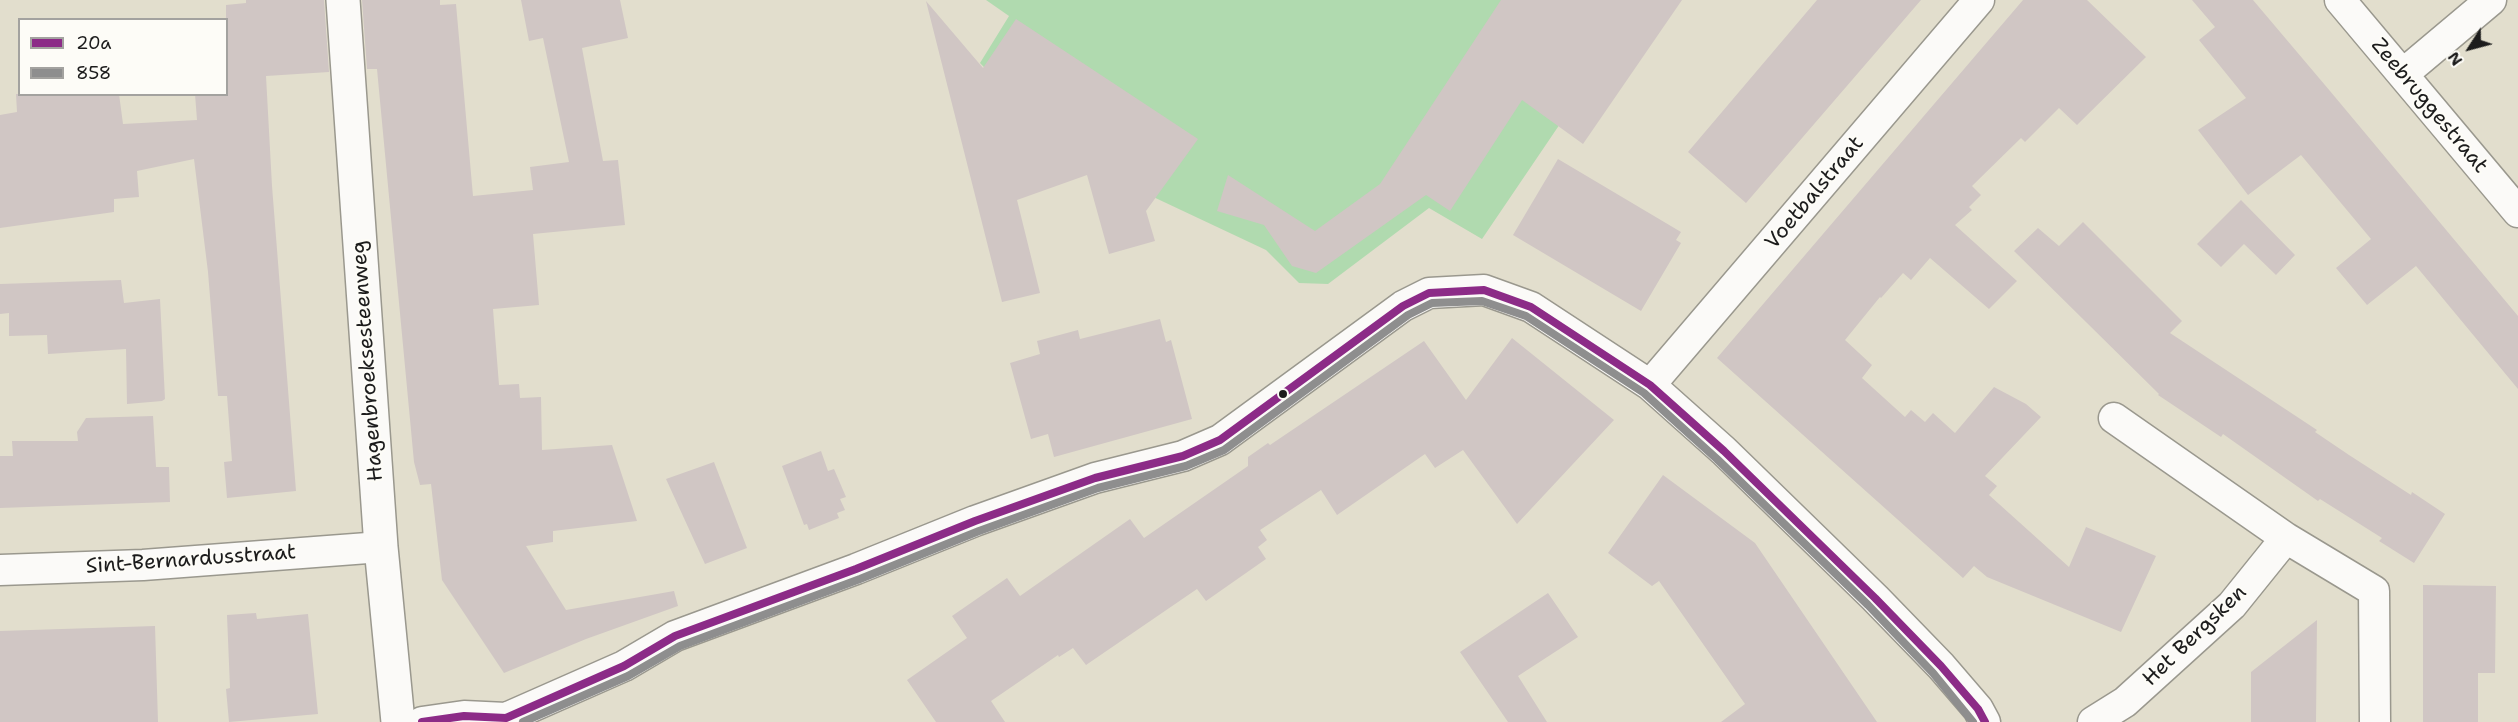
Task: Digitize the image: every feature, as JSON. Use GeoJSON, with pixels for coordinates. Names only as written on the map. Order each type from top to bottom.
{"type":"FeatureCollection","features":[{"type":"Feature","properties":{"kind":"street","name":"Hagenbroeksesteenweg"},"geometry":{"type":"LineString","coordinates":[[343,0],[381,547],[398,722]]}},
{"type":"Feature","properties":{"kind":"street","name":"Voetbalstraat"},"geometry":{"type":"LineString","coordinates":[[1650,385],[1979,0]]}},
{"type":"Feature","properties":{"kind":"street","name":"Zeebruggestraat"},"geometry":{"type":"LineString","coordinates":[[2340,0],[2518,212]]}},
{"type":"Feature","properties":{"kind":"street"},"geometry":{"type":"LineString","coordinates":[[2403,74],[2491,0]]}},
{"type":"Feature","properties":{"kind":"street"},"geometry":{"type":"LineString","coordinates":[[422,722],[464,716],[507,720],[624,666],[675,636],[834,577],[975,521],[1095,478],[1183,456],[1220,440],[1403,306],[1429,293],[1484,290],[1531,307],[1650,385],[1724,451],[1875,598],[1941,666],[1978,710],[1985,722]]}},
{"type":"Feature","properties":{"kind":"street"},"geometry":{"type":"LineString","coordinates":[[2114,418],[2286,538],[2374,591],[2375,722]]}},
{"type":"Feature","properties":{"kind":"street","name":"Het Bergsken"},"geometry":{"type":"LineString","coordinates":[[2093,722],[2125,702],[2232,605],[2286,538]]}},
{"type":"Feature","properties":{"kind":"street","name":"Sint-Bernardusstraat"},"geometry":{"type":"LineString","coordinates":[[0,570],[143,565],[381,547]]}},
{"type":"Feature","properties":{"kind":"green space"},"geometry":{"type":"Polygon","coordinates":[[[986,0],[1644,0],[1482,239],[1429,208],[1328,284],[1299,283],[1266,250],[1096,170],[1028,112],[980,63],[1009,16],[986,0]]]}},
{"type":"Feature","properties":{"kind":"building"},"geometry":{"type":"Polygon","coordinates":[[[246,0],[324,0],[329,72],[266,76],[272,186],[296,491],[227,498],[224,462],[232,461],[227,396],[218,396],[208,272],[194,159],[137,171],[139,197],[114,199],[114,212],[0,228],[0,115],[17,112],[16,94],[18,96],[119,96],[123,124],[197,120],[195,96],[228,96],[226,5],[246,3],[246,0]]]}},
{"type":"Feature","properties":{"kind":"building"},"geometry":{"type":"Polygon","coordinates":[[[362,0],[440,0],[440,5],[456,4],[473,196],[533,190],[530,167],[569,162],[543,38],[529,41],[521,0],[620,0],[628,38],[582,48],[603,161],[618,160],[625,225],[533,234],[539,305],[493,309],[499,385],[519,384],[520,398],[541,397],[542,450],[612,445],[637,521],[553,531],[553,542],[526,546],[566,610],[674,591],[678,606],[586,639],[504,673],[442,580],[431,484],[420,485],[414,462],[377,69],[367,69],[362,0]]]}},
{"type":"Feature","properties":{"kind":"building"},"geometry":{"type":"Polygon","coordinates":[[[1501,0],[1682,0],[1583,144],[1522,100],[1450,211],[1426,195],[1316,273],[1292,266],[1264,225],[1217,211],[1228,175],[1315,231],[1380,184],[1501,0]]]}},
{"type":"Feature","properties":{"kind":"building"},"geometry":{"type":"Polygon","coordinates":[[[1817,0],[1921,0],[1746,203],[1688,152],[1817,0]]]}},
{"type":"Feature","properties":{"kind":"building"},"geometry":{"type":"Polygon","coordinates":[[[2023,0],[2087,0],[2146,57],[2077,125],[2059,108],[2025,142],[2021,138],[1972,186],[1981,195],[1969,207],[1972,210],[1955,225],[2017,281],[1989,309],[1930,258],[1911,280],[1903,273],[1845,340],[1872,365],[1862,378],[1905,417],[1911,410],[1925,422],[1933,413],[1955,433],[1994,387],[2026,404],[2041,417],[1985,476],[1997,486],[1989,495],[2069,567],[2086,527],[2156,556],[2121,632],[1987,577],[1974,566],[1963,578],[1717,358],[2023,0]]]}},
{"type":"Feature","properties":{"kind":"building"},"geometry":{"type":"Polygon","coordinates":[[[2192,0],[2253,0],[2330,91],[2518,316],[2518,389],[2416,266],[2367,305],[2336,268],[2371,239],[2301,155],[2248,195],[2198,130],[2246,98],[2199,40],[2215,27],[2192,0]]]}},
{"type":"Feature","properties":{"kind":"building"},"geometry":{"type":"Polygon","coordinates":[[[926,1],[983,68],[1016,19],[1198,139],[1146,211],[1155,241],[1109,254],[1087,175],[1017,200],[1040,293],[1002,302],[926,1]]]}},
{"type":"Feature","properties":{"kind":"building"},"geometry":{"type":"Polygon","coordinates":[[[1558,159],[1681,232],[1676,240],[1681,243],[1641,311],[1513,235],[1558,159]]]}},
{"type":"Feature","properties":{"kind":"building"},"geometry":{"type":"Polygon","coordinates":[[[2241,200],[2295,255],[2276,275],[2244,244],[2221,267],[2197,244],[2241,200]]]}},
{"type":"Feature","properties":{"kind":"building"},"geometry":{"type":"Polygon","coordinates":[[[2083,222],[2182,321],[2170,333],[2317,430],[2315,432],[2349,455],[2445,514],[2414,563],[2379,541],[2382,538],[2320,499],[2318,501],[2223,434],[2221,437],[2158,395],[2014,251],[2038,228],[2059,246],[2083,222]]]}},
{"type":"Feature","properties":{"kind":"building"},"geometry":{"type":"Polygon","coordinates":[[[121,280],[124,303],[160,299],[165,399],[162,401],[127,404],[126,349],[48,354],[47,335],[9,336],[9,313],[0,314],[0,284],[121,280]]]}},
{"type":"Feature","properties":{"kind":"building"},"geometry":{"type":"Polygon","coordinates":[[[1160,319],[1166,342],[1171,340],[1192,419],[1054,457],[1048,434],[1031,439],[1010,363],[1040,354],[1037,341],[1078,330],[1080,339],[1160,319]]]}},
{"type":"Feature","properties":{"kind":"building"},"geometry":{"type":"Polygon","coordinates":[[[1512,338],[1614,420],[1517,524],[1463,450],[1435,468],[1425,454],[1337,515],[1321,490],[1260,530],[1267,540],[1258,547],[1266,559],[1206,601],[1197,589],[1086,665],[1073,648],[1059,657],[1058,655],[991,701],[1005,722],[936,722],[907,680],[967,638],[952,616],[1007,578],[1020,596],[1130,519],[1144,538],[1248,466],[1248,457],[1268,443],[1270,445],[1424,341],[1466,400],[1512,338]]]}},
{"type":"Feature","properties":{"kind":"building"},"geometry":{"type":"Polygon","coordinates":[[[153,416],[156,467],[169,467],[170,502],[0,508],[0,456],[13,456],[12,441],[78,441],[77,432],[86,418],[153,416]]]}},
{"type":"Feature","properties":{"kind":"building"},"geometry":{"type":"Polygon","coordinates":[[[821,451],[828,471],[834,469],[846,497],[840,499],[845,510],[837,513],[839,518],[809,530],[807,524],[804,525],[782,466],[821,451]]]}},
{"type":"Feature","properties":{"kind":"building"},"geometry":{"type":"Polygon","coordinates":[[[714,462],[747,548],[705,564],[666,479],[714,462]]]}},
{"type":"Feature","properties":{"kind":"building"},"geometry":{"type":"Polygon","coordinates":[[[1663,475],[1755,543],[1877,722],[1721,722],[1745,704],[1659,581],[1652,586],[1608,553],[1663,475]]]}},
{"type":"Feature","properties":{"kind":"building"},"geometry":{"type":"Polygon","coordinates":[[[2423,585],[2496,586],[2495,673],[2478,673],[2478,722],[2423,722],[2423,585]]]}},
{"type":"Feature","properties":{"kind":"building"},"geometry":{"type":"Polygon","coordinates":[[[1548,593],[1578,637],[1518,676],[1547,722],[1508,722],[1460,652],[1548,593]]]}},
{"type":"Feature","properties":{"kind":"building"},"geometry":{"type":"Polygon","coordinates":[[[256,613],[257,619],[308,614],[318,714],[229,722],[226,689],[230,688],[227,615],[256,613]]]}},
{"type":"Feature","properties":{"kind":"building"},"geometry":{"type":"Polygon","coordinates":[[[2317,620],[2316,722],[2251,722],[2251,672],[2317,620]]]}},
{"type":"Feature","properties":{"kind":"building"},"geometry":{"type":"Polygon","coordinates":[[[155,626],[158,722],[0,722],[0,631],[155,626]]]}},
{"type":"Feature","properties":{"kind":"transit line","name":"20a"},"geometry":{"type":"LineString","coordinates":[[422,722],[464,716],[506,718],[624,666],[675,636],[856,569],[975,521],[1095,478],[1183,456],[1220,440],[1403,306],[1429,293],[1484,290],[1531,307],[1650,385],[1724,451],[1875,598],[1941,666],[1978,709],[1985,722]]}},
{"type":"Feature","properties":{"kind":"transit line","name":"858"},"geometry":{"type":"LineString","coordinates":[[523,722],[628,676],[680,646],[860,579],[979,531],[1098,488],[1186,466],[1224,450],[1408,315],[1432,303],[1482,301],[1526,316],[1644,393],[1717,459],[1868,605],[1933,673],[1973,722]]}}]}
